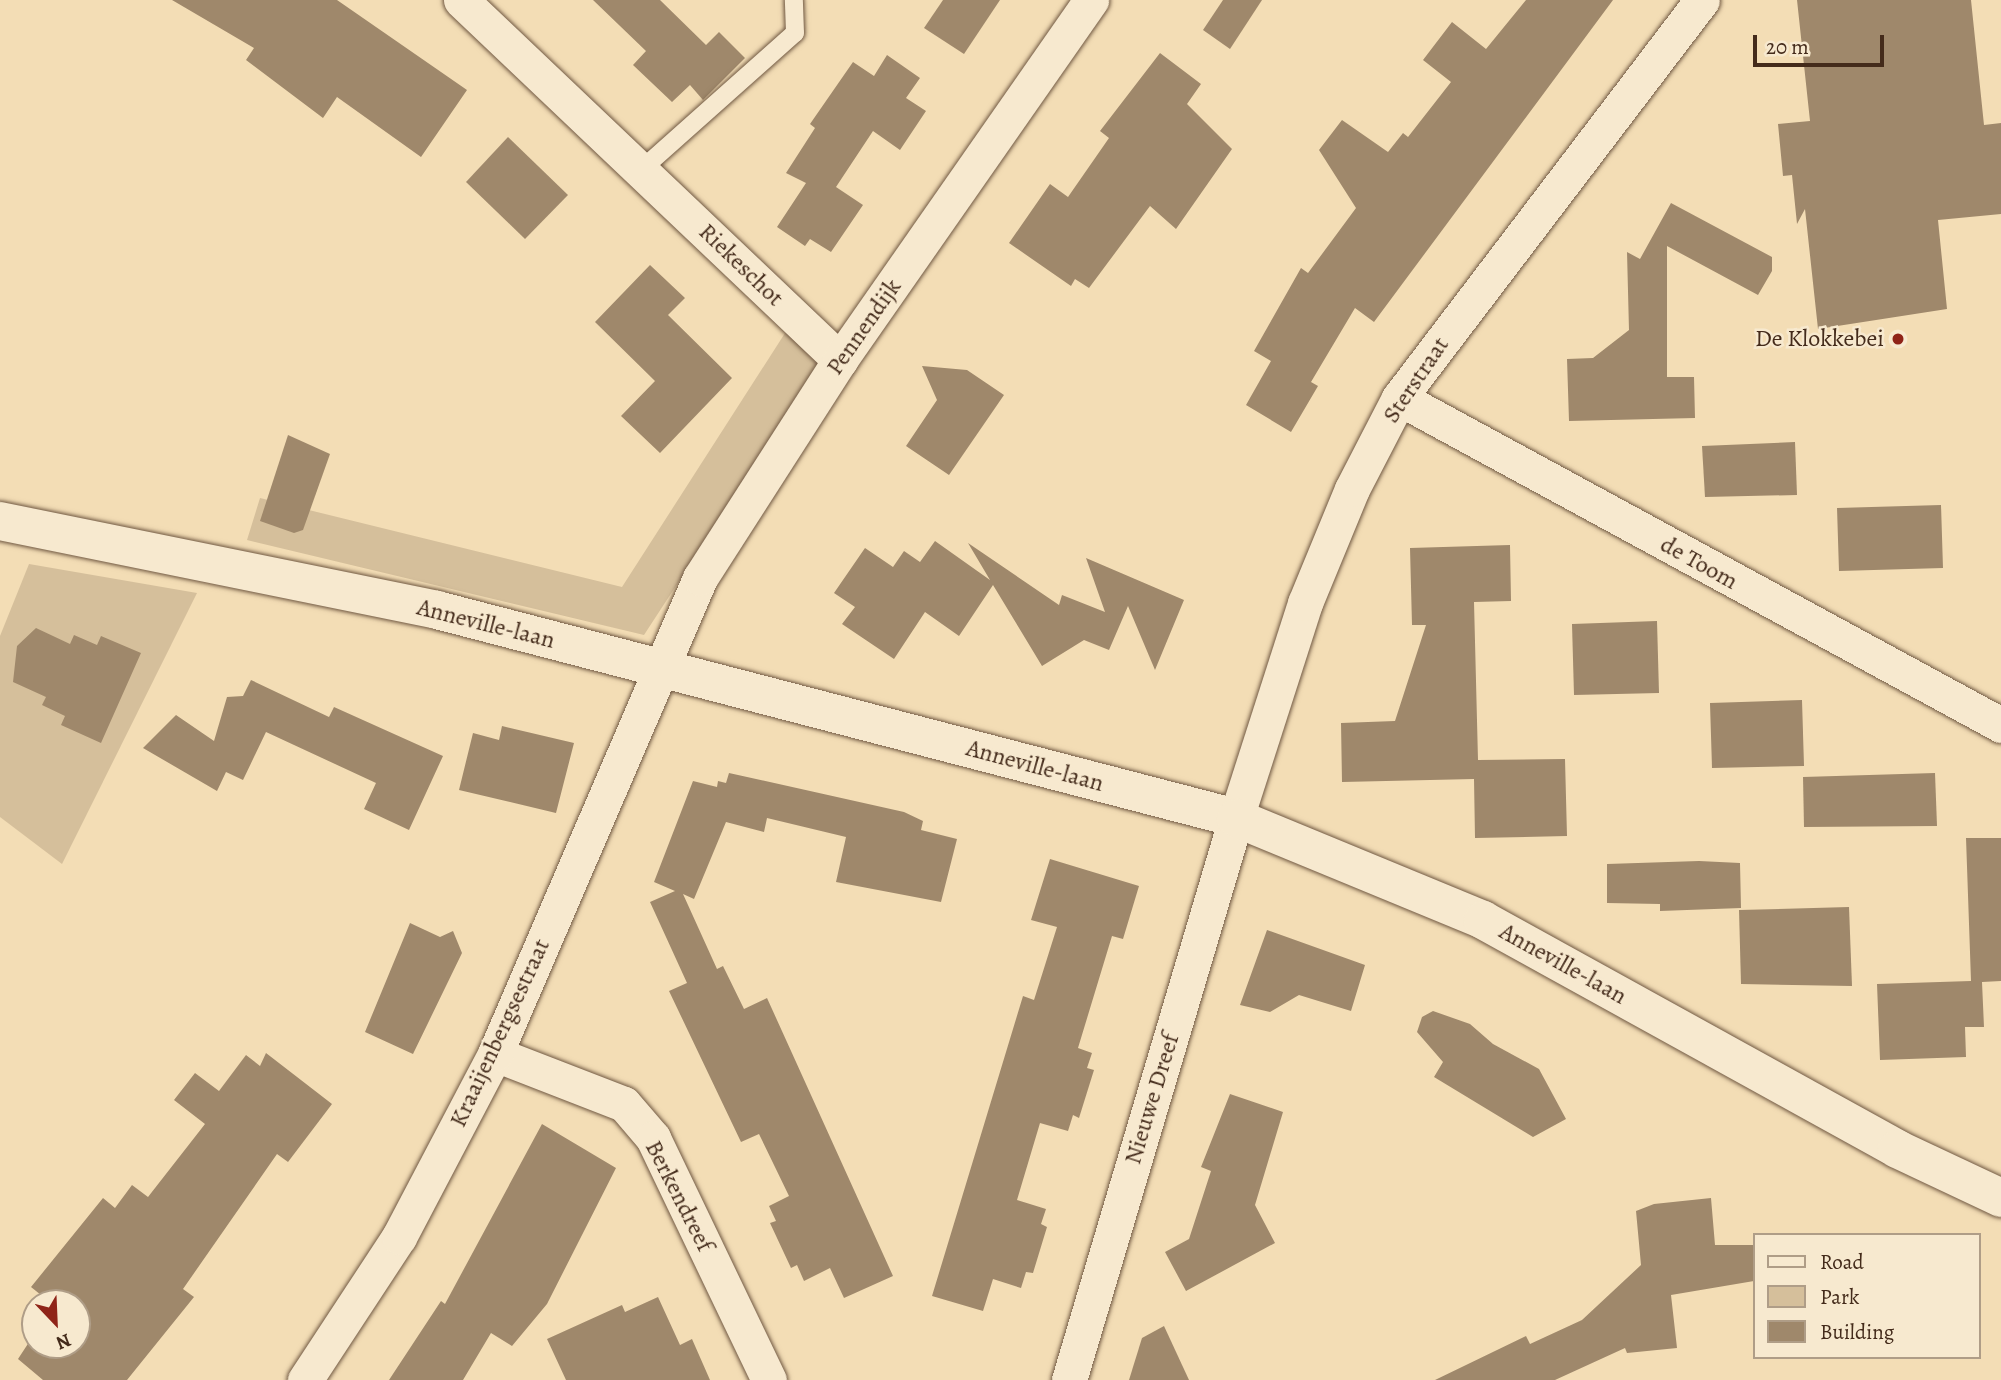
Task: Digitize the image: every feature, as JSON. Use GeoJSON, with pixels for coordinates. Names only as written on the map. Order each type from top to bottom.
{"type":"FeatureCollection","features":[{"type":"Feature","properties":{"kind":"street","name":"Pennendijk"},"geometry":{"type":"LineString","coordinates":[[659,667],[700,578],[840,360],[1091,0]]}},
{"type":"Feature","properties":{"kind":"street","name":"Sterstraat"},"geometry":{"type":"LineString","coordinates":[[1236,818],[1305,603],[1352,489],[1399,398],[1702,0]]}},
{"type":"Feature","properties":{"kind":"street","name":"Riekeschot"},"geometry":{"type":"LineString","coordinates":[[465,1],[840,360]]}},
{"type":"Feature","properties":{"kind":"street","name":"de Toom"},"geometry":{"type":"LineString","coordinates":[[1399,398],[2001,725]]}},
{"type":"Feature","properties":{"kind":"street","name":"Anneville-laan"},"geometry":{"type":"LineString","coordinates":[[0,521],[436,610],[1236,818],[1483,920],[1897,1149],[2001,1198]]}},
{"type":"Feature","properties":{"kind":"street","name":"Kraaijenbergsestraat"},"geometry":{"type":"LineString","coordinates":[[305,1380],[399,1237],[495,1054],[659,667]]}},
{"type":"Feature","properties":{"kind":"street","name":"Nieuwe Dreef"},"geometry":{"type":"LineString","coordinates":[[1069,1380],[1236,818]]}},
{"type":"Feature","properties":{"kind":"street","name":"Berkendreef"},"geometry":{"type":"LineString","coordinates":[[495,1054],[624,1104],[653,1138],[769,1380]]}},
{"type":"Feature","properties":{"kind":"lane"},"geometry":{"type":"LineString","coordinates":[[641,170],[795,33],[794,0]]}},
{"type":"Feature","properties":{"kind":"green space"},"geometry":{"type":"Polygon","coordinates":[[[787,330],[820,365],[644,635],[247,540],[260,498],[622,587],[787,330]]]}},
{"type":"Feature","properties":{"kind":"green space"},"geometry":{"type":"Polygon","coordinates":[[[29,564],[197,593],[62,864],[0,817],[0,636],[29,564]]]}},
{"type":"Feature","properties":{"kind":"building"},"geometry":{"type":"Polygon","coordinates":[[[172,0],[337,0],[467,90],[421,157],[337,97],[323,118],[246,60],[254,48],[172,0]]]}},
{"type":"Feature","properties":{"kind":"building"},"geometry":{"type":"Polygon","coordinates":[[[593,0],[660,0],[706,45],[719,32],[745,58],[703,100],[690,85],[672,102],[633,65],[646,51],[593,0]]]}},
{"type":"Feature","properties":{"kind":"building"},"geometry":{"type":"Polygon","coordinates":[[[943,0],[1000,0],[964,54],[924,28],[943,0]]]}},
{"type":"Feature","properties":{"kind":"building"},"geometry":{"type":"Polygon","coordinates":[[[1223,0],[1262,0],[1230,49],[1203,30],[1223,0]]]}},
{"type":"Feature","properties":{"kind":"building"},"geometry":{"type":"Polygon","coordinates":[[[1526,0],[1613,0],[1374,322],[1355,308],[1311,382],[1318,386],[1291,432],[1246,405],[1271,361],[1254,351],[1301,268],[1308,273],[1356,208],[1319,150],[1342,120],[1388,152],[1403,133],[1408,137],[1451,82],[1423,60],[1452,22],[1486,49],[1526,0]]]}},
{"type":"Feature","properties":{"kind":"building"},"geometry":{"type":"Polygon","coordinates":[[[1797,0],[1971,0],[1984,125],[2001,123],[2001,214],[1938,220],[1947,309],[1818,329],[1805,209],[1797,224],[1792,175],[1783,176],[1778,124],[1810,121],[1797,0]]]}},
{"type":"Feature","properties":{"kind":"building"},"geometry":{"type":"Polygon","coordinates":[[[1160,53],[1201,84],[1187,104],[1232,149],[1176,229],[1150,206],[1089,288],[1075,279],[1071,286],[1009,243],[1050,184],[1068,197],[1109,138],[1100,131],[1160,53]]]}},
{"type":"Feature","properties":{"kind":"building"},"geometry":{"type":"Polygon","coordinates":[[[887,55],[920,78],[906,98],[926,111],[900,150],[873,131],[836,187],[863,205],[831,252],[810,239],[805,246],[777,227],[806,183],[786,173],[815,128],[810,124],[853,62],[874,76],[887,55]]]}},
{"type":"Feature","properties":{"kind":"building"},"geometry":{"type":"Polygon","coordinates":[[[508,137],[568,195],[525,239],[466,182],[508,137]]]}},
{"type":"Feature","properties":{"kind":"building"},"geometry":{"type":"Polygon","coordinates":[[[1671,203],[1772,257],[1772,271],[1758,295],[1667,246],[1667,377],[1694,377],[1695,418],[1569,421],[1567,359],[1593,358],[1629,330],[1627,252],[1640,259],[1671,203]]]}},
{"type":"Feature","properties":{"kind":"building"},"geometry":{"type":"Polygon","coordinates":[[[650,265],[685,298],[668,315],[732,378],[660,453],[621,416],[655,381],[595,322],[650,265]]]}},
{"type":"Feature","properties":{"kind":"building"},"geometry":{"type":"Polygon","coordinates":[[[922,366],[967,370],[1004,395],[949,475],[906,446],[937,400],[922,366]]]}},
{"type":"Feature","properties":{"kind":"building"},"geometry":{"type":"Polygon","coordinates":[[[288,435],[330,454],[303,530],[294,533],[260,521],[288,435]]]}},
{"type":"Feature","properties":{"kind":"building"},"geometry":{"type":"Polygon","coordinates":[[[1795,442],[1797,495],[1705,497],[1702,446],[1795,442]]]}},
{"type":"Feature","properties":{"kind":"building"},"geometry":{"type":"Polygon","coordinates":[[[1941,505],[1943,568],[1839,571],[1837,508],[1941,505]]]}},
{"type":"Feature","properties":{"kind":"building"},"geometry":{"type":"Polygon","coordinates":[[[935,541],[990,580],[968,543],[1059,605],[1062,595],[1105,612],[1086,558],[1184,600],[1155,670],[1128,606],[1109,650],[1084,640],[1042,666],[993,585],[959,636],[925,612],[894,659],[842,624],[855,607],[834,593],[865,548],[893,567],[904,551],[920,562],[935,541]]]}},
{"type":"Feature","properties":{"kind":"building"},"geometry":{"type":"Polygon","coordinates":[[[1510,545],[1511,601],[1474,602],[1478,760],[1565,759],[1567,836],[1475,838],[1474,779],[1342,782],[1341,723],[1395,721],[1426,625],[1412,625],[1410,548],[1510,545]]]}},
{"type":"Feature","properties":{"kind":"building"},"geometry":{"type":"Polygon","coordinates":[[[1657,621],[1659,693],[1574,695],[1572,624],[1657,621]]]}},
{"type":"Feature","properties":{"kind":"building"},"geometry":{"type":"Polygon","coordinates":[[[36,628],[70,644],[74,635],[97,645],[101,636],[141,653],[101,743],[61,725],[65,716],[42,705],[46,697],[13,682],[17,646],[36,628]]]}},
{"type":"Feature","properties":{"kind":"building"},"geometry":{"type":"Polygon","coordinates":[[[251,680],[329,717],[334,707],[443,756],[409,830],[364,809],[376,783],[266,732],[243,780],[226,772],[217,791],[143,748],[176,715],[214,741],[227,697],[243,696],[251,680]]]}},
{"type":"Feature","properties":{"kind":"building"},"geometry":{"type":"Polygon","coordinates":[[[1802,700],[1804,766],[1712,768],[1710,703],[1802,700]]]}},
{"type":"Feature","properties":{"kind":"building"},"geometry":{"type":"Polygon","coordinates":[[[502,726],[574,743],[556,813],[459,790],[473,733],[499,740],[502,726]]]}},
{"type":"Feature","properties":{"kind":"building"},"geometry":{"type":"Polygon","coordinates":[[[729,773],[904,812],[923,821],[921,830],[957,839],[941,902],[836,882],[846,837],[767,818],[764,832],[726,822],[694,899],[683,894],[717,969],[723,966],[744,1009],[767,998],[893,1276],[844,1298],[830,1268],[804,1281],[797,1265],[791,1268],[770,1223],[776,1221],[769,1206],[789,1196],[759,1134],[741,1142],[669,991],[687,983],[650,902],[675,891],[654,882],[693,781],[717,787],[718,781],[726,783],[729,773]]]}},
{"type":"Feature","properties":{"kind":"building"},"geometry":{"type":"Polygon","coordinates":[[[1935,773],[1937,826],[1804,827],[1803,777],[1935,773]]]}},
{"type":"Feature","properties":{"kind":"building"},"geometry":{"type":"Polygon","coordinates":[[[1966,838],[2001,838],[2001,981],[1982,982],[1984,1027],[1965,1027],[1966,1057],[1880,1060],[1877,984],[1971,981],[1966,838]]]}},
{"type":"Feature","properties":{"kind":"building"},"geometry":{"type":"Polygon","coordinates":[[[1050,859],[1139,886],[1123,939],[1112,936],[1078,1048],[1092,1053],[1087,1068],[1094,1070],[1079,1118],[1073,1115],[1068,1131],[1040,1123],[1017,1200],[1046,1209],[1041,1224],[1047,1227],[1033,1273],[1026,1272],[1021,1288],[993,1279],[983,1311],[932,1296],[1023,996],[1034,1000],[1057,927],[1031,920],[1050,859]]]}},
{"type":"Feature","properties":{"kind":"building"},"geometry":{"type":"Polygon","coordinates":[[[1699,861],[1740,863],[1741,908],[1660,911],[1660,904],[1607,903],[1607,864],[1699,861]]]}},
{"type":"Feature","properties":{"kind":"building"},"geometry":{"type":"Polygon","coordinates":[[[1849,907],[1852,986],[1741,984],[1739,910],[1849,907]]]}},
{"type":"Feature","properties":{"kind":"building"},"geometry":{"type":"Polygon","coordinates":[[[410,923],[440,937],[453,931],[462,953],[413,1054],[365,1032],[410,923]]]}},
{"type":"Feature","properties":{"kind":"building"},"geometry":{"type":"Polygon","coordinates":[[[1267,930],[1365,965],[1351,1011],[1299,995],[1270,1012],[1240,1005],[1267,930]]]}},
{"type":"Feature","properties":{"kind":"building"},"geometry":{"type":"Polygon","coordinates":[[[1433,1011],[1470,1024],[1493,1044],[1539,1069],[1566,1119],[1533,1137],[1434,1077],[1443,1062],[1417,1032],[1422,1017],[1433,1011]]]}},
{"type":"Feature","properties":{"kind":"building"},"geometry":{"type":"Polygon","coordinates":[[[266,1053],[332,1104],[288,1162],[277,1154],[183,1289],[194,1297],[127,1380],[43,1380],[18,1359],[21,1354],[21,1359],[91,1359],[91,1289],[31,1287],[103,1198],[115,1208],[132,1185],[148,1197],[205,1124],[174,1100],[195,1073],[219,1091],[246,1055],[260,1066],[266,1053]]]}},
{"type":"Feature","properties":{"kind":"building"},"geometry":{"type":"Polygon","coordinates":[[[1230,1094],[1283,1112],[1255,1205],[1275,1243],[1186,1291],[1165,1252],[1189,1239],[1211,1171],[1201,1167],[1230,1094]]]}},
{"type":"Feature","properties":{"kind":"building"},"geometry":{"type":"Polygon","coordinates":[[[542,1124],[616,1168],[547,1304],[512,1346],[491,1333],[463,1380],[389,1380],[441,1301],[445,1304],[542,1124]]]}},
{"type":"Feature","properties":{"kind":"building"},"geometry":{"type":"Polygon","coordinates":[[[1711,1198],[1715,1245],[1752,1245],[1752,1281],[1671,1295],[1677,1348],[1627,1353],[1625,1348],[1555,1380],[1435,1380],[1526,1336],[1530,1344],[1582,1320],[1641,1265],[1636,1211],[1654,1204],[1711,1198]]]}},
{"type":"Feature","properties":{"kind":"building"},"geometry":{"type":"Polygon","coordinates":[[[658,1297],[680,1345],[692,1339],[710,1380],[566,1380],[547,1339],[622,1305],[625,1312],[658,1297]]]}},
{"type":"Feature","properties":{"kind":"building"},"geometry":{"type":"Polygon","coordinates":[[[1164,1326],[1189,1380],[1129,1380],[1142,1338],[1164,1326]]]}},
{"type":"Feature","properties":{"kind":"place","name":"De Klokkebei"},"geometry":{"type":"Point","coordinates":[1898,339]}}]}
